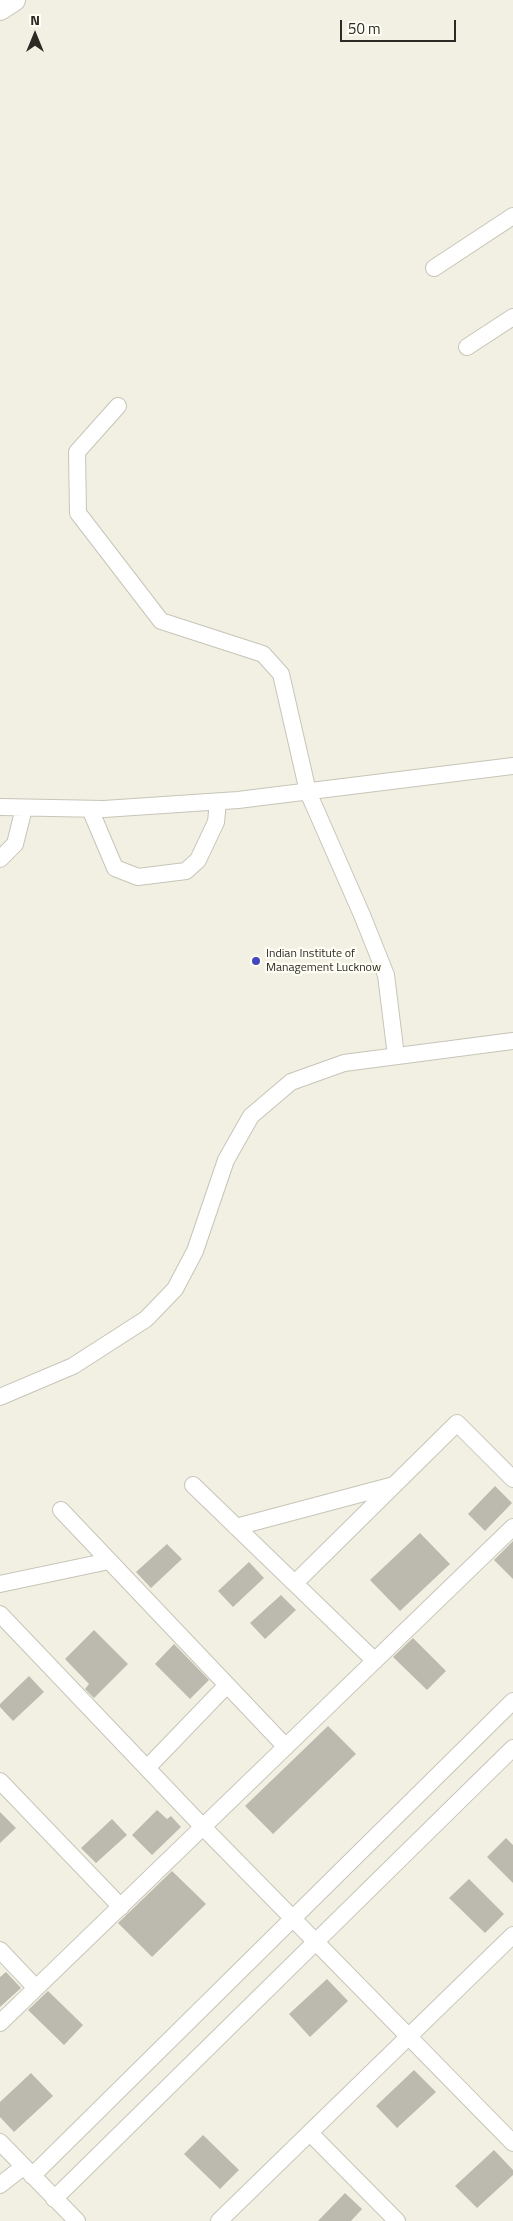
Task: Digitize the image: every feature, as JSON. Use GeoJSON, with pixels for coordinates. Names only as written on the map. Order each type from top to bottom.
{"type":"FeatureCollection","features":[{"type":"Feature","properties":{"kind":"street"},"geometry":{"type":"LineString","coordinates":[[0,9],[14,0]]}},
{"type":"Feature","properties":{"kind":"street"},"geometry":{"type":"LineString","coordinates":[[434,268],[513,216]]}},
{"type":"Feature","properties":{"kind":"street"},"geometry":{"type":"LineString","coordinates":[[467,347],[513,317]]}},
{"type":"Feature","properties":{"kind":"street"},"geometry":{"type":"LineString","coordinates":[[118,406],[77,452],[78,513],[161,622],[263,654],[280,674],[308,792],[386,975],[396,1056]]}},
{"type":"Feature","properties":{"kind":"street"},"geometry":{"type":"LineString","coordinates":[[0,807],[90,809],[218,802],[513,766]]}},
{"type":"Feature","properties":{"kind":"street"},"geometry":{"type":"LineString","coordinates":[[90,809],[115,868],[138,877],[186,872],[198,860],[216,822],[218,802]]}},
{"type":"Feature","properties":{"kind":"street"},"geometry":{"type":"LineString","coordinates":[[0,859],[15,844],[24,808]]}},
{"type":"Feature","properties":{"kind":"street"},"geometry":{"type":"LineString","coordinates":[[0,1397],[73,1366],[146,1319],[175,1289],[195,1251],[226,1160],[251,1116],[291,1082],[344,1063],[513,1041]]}},
{"type":"Feature","properties":{"kind":"street"},"geometry":{"type":"LineString","coordinates":[[295,1583],[457,1423],[513,1479]]}},
{"type":"Feature","properties":{"kind":"street"},"geometry":{"type":"LineString","coordinates":[[193,1485],[375,1661]]}},
{"type":"Feature","properties":{"kind":"street"},"geometry":{"type":"LineString","coordinates":[[236,1527],[394,1485]]}},
{"type":"Feature","properties":{"kind":"street"},"geometry":{"type":"LineString","coordinates":[[61,1510],[286,1747]]}},
{"type":"Feature","properties":{"kind":"street"},"geometry":{"type":"LineString","coordinates":[[0,2023],[513,1527]]}},
{"type":"Feature","properties":{"kind":"street"},"geometry":{"type":"LineString","coordinates":[[0,1584],[109,1561]]}},
{"type":"Feature","properties":{"kind":"street"},"geometry":{"type":"LineString","coordinates":[[0,1614],[203,1827],[513,2143]]}},
{"type":"Feature","properties":{"kind":"street"},"geometry":{"type":"LineString","coordinates":[[147,1768],[227,1685]]}},
{"type":"Feature","properties":{"kind":"street"},"geometry":{"type":"LineString","coordinates":[[0,2185],[27,2171],[293,1918],[513,1701]]}},
{"type":"Feature","properties":{"kind":"street"},"geometry":{"type":"LineString","coordinates":[[54,2199],[513,1748]]}},
{"type":"Feature","properties":{"kind":"street"},"geometry":{"type":"LineString","coordinates":[[0,1781],[121,1906]]}},
{"type":"Feature","properties":{"kind":"street"},"geometry":{"type":"LineString","coordinates":[[219,2221],[408,2036],[510,1944]]}},
{"type":"Feature","properties":{"kind":"street"},"geometry":{"type":"LineString","coordinates":[[0,1950],[36,1988]]}},
{"type":"Feature","properties":{"kind":"street"},"geometry":{"type":"LineString","coordinates":[[310,2132],[397,2221]]}},
{"type":"Feature","properties":{"kind":"street"},"geometry":{"type":"LineString","coordinates":[[0,2142],[77,2221]]}},
{"type":"Feature","properties":{"kind":"building"},"geometry":{"type":"Polygon","coordinates":[[[495,1486],[512,1503],[485,1531],[468,1514],[495,1486]]]}},
{"type":"Feature","properties":{"kind":"building"},"geometry":{"type":"Polygon","coordinates":[[[420,1533],[450,1564],[400,1611],[370,1580],[420,1533]]]}},
{"type":"Feature","properties":{"kind":"building"},"geometry":{"type":"Polygon","coordinates":[[[513,1541],[513,1579],[494,1560],[513,1541]]]}},
{"type":"Feature","properties":{"kind":"building"},"geometry":{"type":"Polygon","coordinates":[[[167,1544],[182,1559],[151,1588],[136,1572],[167,1544]]]}},
{"type":"Feature","properties":{"kind":"building"},"geometry":{"type":"Polygon","coordinates":[[[249,1562],[264,1578],[233,1607],[218,1591],[249,1562]]]}},
{"type":"Feature","properties":{"kind":"building"},"geometry":{"type":"Polygon","coordinates":[[[281,1595],[296,1610],[265,1639],[250,1623],[281,1595]]]}},
{"type":"Feature","properties":{"kind":"building"},"geometry":{"type":"Polygon","coordinates":[[[94,1630],[128,1664],[94,1698],[85,1689],[89,1684],[65,1659],[94,1630]]]}},
{"type":"Feature","properties":{"kind":"building"},"geometry":{"type":"Polygon","coordinates":[[[413,1638],[446,1671],[427,1690],[393,1657],[413,1638]]]}},
{"type":"Feature","properties":{"kind":"building"},"geometry":{"type":"Polygon","coordinates":[[[174,1644],[209,1680],[190,1699],[155,1664],[174,1644]]]}},
{"type":"Feature","properties":{"kind":"building"},"geometry":{"type":"Polygon","coordinates":[[[29,1676],[44,1692],[13,1721],[0,1707],[0,1704],[29,1676]]]}},
{"type":"Feature","properties":{"kind":"building"},"geometry":{"type":"Polygon","coordinates":[[[328,1726],[356,1754],[273,1834],[245,1806],[328,1726]]]}},
{"type":"Feature","properties":{"kind":"building"},"geometry":{"type":"Polygon","coordinates":[[[157,1810],[167,1819],[171,1816],[181,1827],[152,1855],[132,1835],[157,1810]]]}},
{"type":"Feature","properties":{"kind":"building"},"geometry":{"type":"Polygon","coordinates":[[[0,1812],[16,1828],[0,1843],[0,1812]]]}},
{"type":"Feature","properties":{"kind":"building"},"geometry":{"type":"Polygon","coordinates":[[[112,1819],[127,1835],[96,1863],[81,1848],[112,1819]]]}},
{"type":"Feature","properties":{"kind":"building"},"geometry":{"type":"Polygon","coordinates":[[[506,1838],[513,1845],[513,1883],[487,1857],[506,1838]]]}},
{"type":"Feature","properties":{"kind":"building"},"geometry":{"type":"Polygon","coordinates":[[[172,1871],[206,1904],[152,1957],[118,1923],[172,1871]]]}},
{"type":"Feature","properties":{"kind":"building"},"geometry":{"type":"Polygon","coordinates":[[[469,1879],[504,1914],[485,1933],[449,1898],[469,1879]]]}},
{"type":"Feature","properties":{"kind":"building"},"geometry":{"type":"Polygon","coordinates":[[[6,1972],[21,1988],[0,2007],[0,1977],[6,1972]]]}},
{"type":"Feature","properties":{"kind":"building"},"geometry":{"type":"Polygon","coordinates":[[[327,1979],[348,2001],[310,2037],[289,2014],[327,1979]]]}},
{"type":"Feature","properties":{"kind":"building"},"geometry":{"type":"Polygon","coordinates":[[[48,1991],[83,2025],[64,2045],[28,2010],[48,1991]]]}},
{"type":"Feature","properties":{"kind":"building"},"geometry":{"type":"Polygon","coordinates":[[[414,2070],[436,2092],[397,2128],[376,2106],[414,2070]]]}},
{"type":"Feature","properties":{"kind":"building"},"geometry":{"type":"Polygon","coordinates":[[[31,2073],[53,2096],[14,2132],[0,2117],[0,2102],[31,2073]]]}},
{"type":"Feature","properties":{"kind":"building"},"geometry":{"type":"Polygon","coordinates":[[[203,2135],[239,2170],[220,2189],[184,2154],[203,2135]]]}},
{"type":"Feature","properties":{"kind":"building"},"geometry":{"type":"Polygon","coordinates":[[[494,2150],[513,2170],[513,2175],[477,2208],[455,2186],[494,2150]]]}},
{"type":"Feature","properties":{"kind":"building"},"geometry":{"type":"Polygon","coordinates":[[[345,2193],[362,2209],[351,2221],[318,2221],[345,2193]]]}},
{"type":"Feature","properties":{"kind":"place","name":"Indian Institute of Management Lucknow"},"geometry":{"type":"Point","coordinates":[256,961]}}]}
